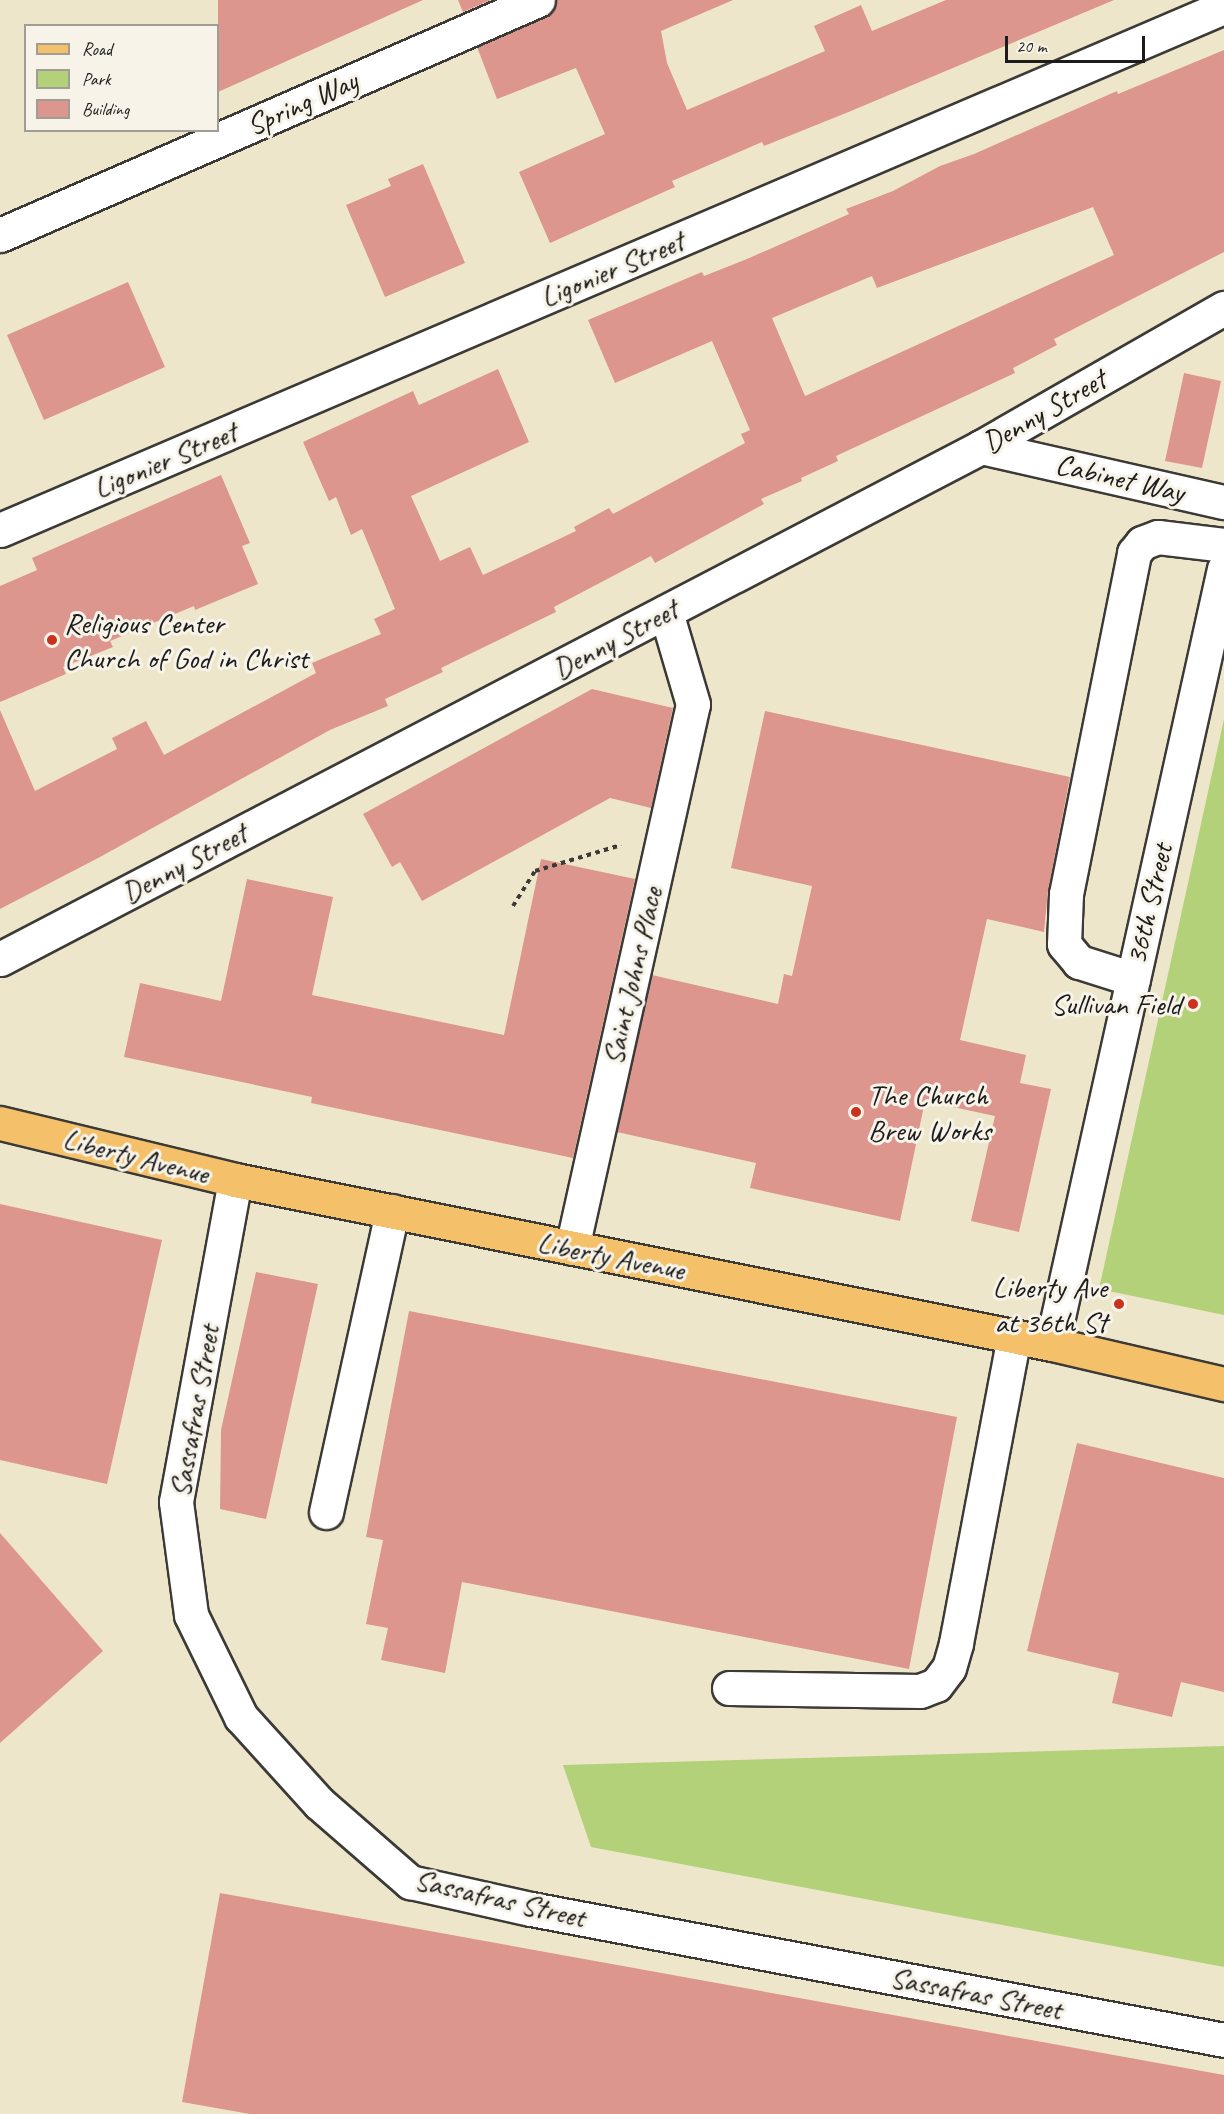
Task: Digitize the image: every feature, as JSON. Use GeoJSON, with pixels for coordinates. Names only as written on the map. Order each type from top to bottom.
{"type":"FeatureCollection","features":[{"type":"Feature","properties":{"kind":"main road","name":"Liberty Avenue"},"geometry":{"type":"LineString","coordinates":[[0,1123],[235,1180],[1052,1344],[1224,1384]]}},
{"type":"Feature","properties":{"kind":"street","name":"Spring Way"},"geometry":{"type":"LineString","coordinates":[[0,235],[538,0]]}},
{"type":"Feature","properties":{"kind":"street","name":"Ligonier Street"},"geometry":{"type":"LineString","coordinates":[[0,530],[1224,7]]}},
{"type":"Feature","properties":{"kind":"street","name":"Denny Street"},"geometry":{"type":"LineString","coordinates":[[0,959],[981,447],[1224,308]]}},
{"type":"Feature","properties":{"kind":"street","name":"Cabinet Way"},"geometry":{"type":"LineString","coordinates":[[981,447],[1224,502]]}},
{"type":"Feature","properties":{"kind":"street"},"geometry":{"type":"LineString","coordinates":[[1133,979],[1078,962],[1064,944],[1066,894],[1134,553],[1142,543],[1158,537],[1224,545]]}},
{"type":"Feature","properties":{"kind":"street","name":"36th Street"},"geometry":{"type":"LineString","coordinates":[[1052,1344],[1224,569]]}},
{"type":"Feature","properties":{"kind":"street","name":"Saint Johns Place"},"geometry":{"type":"LineString","coordinates":[[572,1248],[693,704],[666,612]]}},
{"type":"Feature","properties":{"kind":"street","name":"Sassafras Street"},"geometry":{"type":"LineString","coordinates":[[235,1180],[176,1502],[191,1615],[241,1717],[319,1803],[410,1882],[531,1909],[1224,2040]]}},
{"type":"Feature","properties":{"kind":"street"},"geometry":{"type":"LineString","coordinates":[[326,1512],[392,1211]]}},
{"type":"Feature","properties":{"kind":"street"},"geometry":{"type":"LineString","coordinates":[[729,1688],[920,1691],[936,1685],[949,1668],[956,1643],[1014,1337]]}},
{"type":"Feature","properties":{"kind":"path"},"geometry":{"type":"LineString","coordinates":[[513,906],[535,871],[628,842],[660,850]]}},
{"type":"Feature","properties":{"kind":"green space","name":"Sullivan Field"},"geometry":{"type":"Polygon","coordinates":[[[1224,719],[1224,1315],[1099,1289],[1224,719]]]}},
{"type":"Feature","properties":{"kind":"green space"},"geometry":{"type":"Polygon","coordinates":[[[1224,1746],[1224,1967],[591,1847],[563,1765],[1224,1746]]]}},
{"type":"Feature","properties":{"kind":"building"},"geometry":{"type":"Polygon","coordinates":[[[218,0],[423,0],[219,92],[218,0]]]}},
{"type":"Feature","properties":{"kind":"building"},"geometry":{"type":"Polygon","coordinates":[[[458,0],[491,0],[463,12],[458,0]]]}},
{"type":"Feature","properties":{"kind":"building"},"geometry":{"type":"Polygon","coordinates":[[[556,0],[733,0],[661,31],[667,63],[687,110],[825,51],[814,26],[861,5],[872,31],[946,0],[1114,0],[851,111],[764,146],[762,142],[672,181],[675,187],[550,243],[519,172],[605,134],[576,68],[497,99],[477,47],[546,17],[553,11],[556,0]]]}},
{"type":"Feature","properties":{"kind":"building"},"geometry":{"type":"Polygon","coordinates":[[[1224,50],[1224,252],[1054,339],[1057,345],[1013,368],[1015,373],[836,456],[838,461],[801,478],[802,481],[761,499],[764,504],[655,563],[651,556],[554,607],[556,612],[441,668],[443,672],[385,699],[388,706],[330,730],[100,857],[0,909],[0,710],[35,791],[117,749],[112,738],[146,721],[164,755],[316,673],[312,663],[381,634],[374,619],[395,609],[362,529],[351,535],[336,497],[329,501],[303,442],[413,391],[419,405],[498,369],[529,442],[411,496],[440,561],[470,547],[483,575],[576,531],[574,527],[609,508],[613,514],[745,443],[741,434],[750,430],[712,341],[615,383],[588,320],[702,272],[704,276],[747,259],[849,214],[846,209],[893,191],[940,166],[974,154],[1117,91],[1118,94],[1224,50]],[[1093,207],[877,288],[872,276],[772,318],[805,396],[1114,255],[1093,207]]]}},
{"type":"Feature","properties":{"kind":"building"},"geometry":{"type":"Polygon","coordinates":[[[423,164],[465,263],[385,297],[346,205],[391,186],[388,179],[423,164]]]}},
{"type":"Feature","properties":{"kind":"building"},"geometry":{"type":"Polygon","coordinates":[[[128,282],[165,367],[44,420],[7,335],[128,282]]]}},
{"type":"Feature","properties":{"kind":"building"},"geometry":{"type":"Polygon","coordinates":[[[1184,373],[1221,381],[1202,468],[1165,461],[1184,373]]]}},
{"type":"Feature","properties":{"kind":"building"},"geometry":{"type":"Polygon","coordinates":[[[221,475],[250,543],[242,546],[258,584],[195,610],[194,606],[110,641],[113,647],[63,667],[66,674],[0,702],[0,586],[37,570],[32,558],[221,475]]]}},
{"type":"Feature","properties":{"kind":"building"},"geometry":{"type":"Polygon","coordinates":[[[592,689],[673,708],[651,808],[610,798],[422,901],[400,862],[392,867],[363,814],[592,689]]]}},
{"type":"Feature","properties":{"kind":"building"},"geometry":{"type":"Polygon","coordinates":[[[765,711],[1070,777],[1048,891],[1044,932],[987,919],[960,1040],[1026,1055],[1020,1083],[1051,1089],[1019,1232],[971,1221],[995,1116],[925,1101],[900,1221],[750,1188],[756,1163],[617,1132],[652,975],[778,1004],[784,974],[792,976],[812,886],[731,868],[765,711]]]}},
{"type":"Feature","properties":{"kind":"building"},"geometry":{"type":"Polygon","coordinates":[[[541,859],[635,879],[573,1158],[311,1103],[312,1097],[124,1057],[140,983],[221,1001],[247,879],[333,897],[312,995],[504,1035],[541,859]]]}},
{"type":"Feature","properties":{"kind":"building"},"geometry":{"type":"Polygon","coordinates":[[[0,1204],[162,1240],[107,1484],[0,1460],[0,1204]]]}},
{"type":"Feature","properties":{"kind":"building"},"geometry":{"type":"Polygon","coordinates":[[[256,1272],[318,1284],[266,1519],[220,1509],[221,1430],[256,1272]]]}},
{"type":"Feature","properties":{"kind":"building"},"geometry":{"type":"Polygon","coordinates":[[[409,1311],[957,1417],[909,1669],[462,1582],[445,1673],[381,1660],[388,1628],[366,1624],[383,1540],[366,1537],[409,1311]]]}},
{"type":"Feature","properties":{"kind":"building"},"geometry":{"type":"Polygon","coordinates":[[[1077,1443],[1224,1478],[1224,1692],[1181,1682],[1172,1717],[1112,1703],[1119,1673],[1027,1651],[1077,1443]]]}},
{"type":"Feature","properties":{"kind":"building"},"geometry":{"type":"Polygon","coordinates":[[[0,1533],[103,1651],[0,1743],[0,1533]]]}},
{"type":"Feature","properties":{"kind":"building"},"geometry":{"type":"Polygon","coordinates":[[[220,1893],[1224,2075],[1224,2114],[250,2114],[182,2102],[220,1893]]]}},
{"type":"Feature","properties":{"kind":"place","name":"Religious Center Church of God in Christ"},"geometry":{"type":"Point","coordinates":[52,640]}},
{"type":"Feature","properties":{"kind":"place","name":"Sullivan Field"},"geometry":{"type":"Point","coordinates":[1193,1004]}},
{"type":"Feature","properties":{"kind":"place","name":"The Church Brew Works"},"geometry":{"type":"Point","coordinates":[856,1112]}},
{"type":"Feature","properties":{"kind":"place","name":"Liberty Ave at 36th St"},"geometry":{"type":"Point","coordinates":[1119,1304]}}]}
